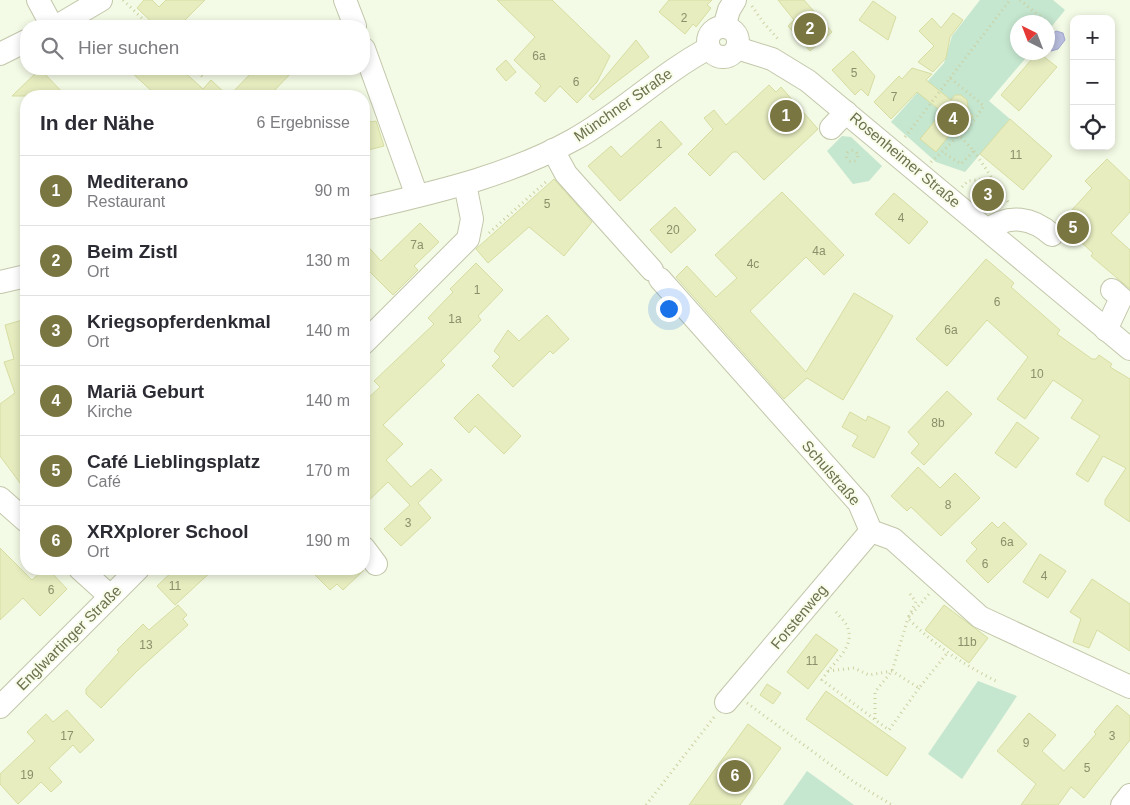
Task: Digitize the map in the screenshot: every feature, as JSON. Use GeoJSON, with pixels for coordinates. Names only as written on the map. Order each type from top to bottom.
{"type":"FeatureCollection","features":[{"type":"Feature","properties":{"kind":"street"},"geometry":{"type":"LineString","coordinates":[[38,0],[49,20]]}},
{"type":"Feature","properties":{"kind":"street"},"geometry":{"type":"LineString","coordinates":[[67,20],[101,0]]}},
{"type":"Feature","properties":{"kind":"street"},"geometry":{"type":"LineString","coordinates":[[345,0],[353,20]]}},
{"type":"Feature","properties":{"kind":"street"},"geometry":{"type":"LineString","coordinates":[[724,27],[729,10],[735,0]]}},
{"type":"Feature","properties":{"kind":"street"},"geometry":{"type":"LineString","coordinates":[[724,27],[734,32],[738,42],[737,48],[730,56],[715,55],[709,48],[707,41],[711,32],[724,27]]}},
{"type":"Feature","properties":{"kind":"street"},"geometry":{"type":"LineString","coordinates":[[0,54],[20,44]]}},
{"type":"Feature","properties":{"kind":"street","name":"Münchner Straße"},"geometry":{"type":"LineString","coordinates":[[370,208],[557,159],[599,124],[680,65],[709,48]]}},
{"type":"Feature","properties":{"kind":"street","name":"Rosenheimer Straße"},"geometry":{"type":"LineString","coordinates":[[737,48],[772,59],[808,81],[846,112],[902,170],[988,230],[1130,348]]}},
{"type":"Feature","properties":{"kind":"street"},"geometry":{"type":"LineString","coordinates":[[370,66],[417,196]]}},
{"type":"Feature","properties":{"kind":"street"},"geometry":{"type":"LineString","coordinates":[[830,128],[846,112]]}},
{"type":"Feature","properties":{"kind":"street","name":"Schulstraße"},"geometry":{"type":"LineString","coordinates":[[557,159],[656,275],[859,503],[871,531]]}},
{"type":"Feature","properties":{"kind":"street"},"geometry":{"type":"LineString","coordinates":[[370,337],[468,239],[472,219],[465,184]]}},
{"type":"Feature","properties":{"kind":"street"},"geometry":{"type":"LineString","coordinates":[[988,230],[999,221],[1010,219],[1041,225],[1049,233]]}},
{"type":"Feature","properties":{"kind":"street"},"geometry":{"type":"LineString","coordinates":[[0,282],[20,277]]}},
{"type":"Feature","properties":{"kind":"street"},"geometry":{"type":"LineString","coordinates":[[1106,330],[1121,298],[1112,290]]}},
{"type":"Feature","properties":{"kind":"street"},"geometry":{"type":"LineString","coordinates":[[0,498],[20,516]]}},
{"type":"Feature","properties":{"kind":"street"},"geometry":{"type":"LineString","coordinates":[[871,531],[893,539],[980,617],[1130,687]]}},
{"type":"Feature","properties":{"kind":"street","name":"Forstenweg"},"geometry":{"type":"LineString","coordinates":[[730,698],[871,531]]}},
{"type":"Feature","properties":{"kind":"street"},"geometry":{"type":"LineString","coordinates":[[87,575],[110,596]]}},
{"type":"Feature","properties":{"kind":"street","name":"Englwartinger Straße"},"geometry":{"type":"LineString","coordinates":[[0,707],[132,575]]}},
{"type":"Feature","properties":{"kind":"street"},"geometry":{"type":"LineString","coordinates":[[1123,805],[1130,795]]}},
{"type":"Feature","properties":{"kind":"path"},"geometry":{"type":"LineString","coordinates":[[123,0],[144,20]]}},
{"type":"Feature","properties":{"kind":"path"},"geometry":{"type":"LineString","coordinates":[[753,0],[752,6],[780,41]]}},
{"type":"Feature","properties":{"kind":"path"},"geometry":{"type":"LineString","coordinates":[[905,137],[1010,0]]}},
{"type":"Feature","properties":{"kind":"path"},"geometry":{"type":"LineString","coordinates":[[1020,0],[1038,15]]}},
{"type":"Feature","properties":{"kind":"path"},"geometry":{"type":"LineString","coordinates":[[201,75],[204,78]]}},
{"type":"Feature","properties":{"kind":"path"},"geometry":{"type":"LineString","coordinates":[[950,78],[984,106],[966,131],[959,135],[942,152],[961,164],[974,151]]}},
{"type":"Feature","properties":{"kind":"path"},"geometry":{"type":"LineString","coordinates":[[959,135],[974,151],[1011,206]]}},
{"type":"Feature","properties":{"kind":"path"},"geometry":{"type":"LineString","coordinates":[[468,239],[476,244],[557,159]]}},
{"type":"Feature","properties":{"kind":"path"},"geometry":{"type":"LineString","coordinates":[[962,187],[968,180],[993,178]]}},
{"type":"Feature","properties":{"kind":"path"},"geometry":{"type":"LineString","coordinates":[[908,618],[939,582]]}},
{"type":"Feature","properties":{"kind":"path"},"geometry":{"type":"LineString","coordinates":[[875,719],[875,692],[892,671],[908,618],[916,602],[910,594]]}},
{"type":"Feature","properties":{"kind":"path"},"geometry":{"type":"LineString","coordinates":[[836,612],[848,628],[849,637],[846,649],[822,680],[889,730],[948,652]]}},
{"type":"Feature","properties":{"kind":"path"},"geometry":{"type":"LineString","coordinates":[[908,618],[948,652],[972,669],[998,682]]}},
{"type":"Feature","properties":{"kind":"path"},"geometry":{"type":"LineString","coordinates":[[828,671],[854,668],[869,675],[892,671],[919,688]]}},
{"type":"Feature","properties":{"kind":"path"},"geometry":{"type":"LineString","coordinates":[[646,805],[730,698],[854,782],[892,805]]}},
{"type":"Feature","properties":{"kind":"green space"},"geometry":{"type":"Polygon","coordinates":[[[980,0],[1053,0],[1065,10],[1055,22],[1055,15],[1010,15],[1010,60],[1024,60],[989,101],[1010,119],[965,172],[936,162],[891,122],[944,63],[952,36],[980,0]]]}},
{"type":"Feature","properties":{"kind":"green space"},"geometry":{"type":"Polygon","coordinates":[[[842,136],[851,137],[882,166],[869,181],[853,184],[827,151],[842,136]]]}},
{"type":"Feature","properties":{"kind":"green space"},"geometry":{"type":"Polygon","coordinates":[[[978,681],[1017,696],[962,779],[928,754],[978,681]]]}},
{"type":"Feature","properties":{"kind":"green space"},"geometry":{"type":"Polygon","coordinates":[[[807,771],[854,805],[783,805],[807,771]]]}},
{"type":"Feature","properties":{"kind":"water"},"geometry":{"type":"Polygon","coordinates":[[[1055,32],[1063,33],[1065,40],[1055,50],[1055,32]]]}},
{"type":"Feature","properties":{"kind":"building"},"geometry":{"type":"Polygon","coordinates":[[[144,0],[152,0],[159,7],[166,0],[205,0],[185,20],[150,20],[137,8],[144,0]]]}},
{"type":"Feature","properties":{"kind":"building"},"geometry":{"type":"Polygon","coordinates":[[[497,0],[552,0],[610,56],[597,82],[577,103],[560,86],[545,102],[535,93],[541,86],[514,60],[535,37],[497,0]]]}},
{"type":"Feature","properties":{"kind":"building"},"geometry":{"type":"Polygon","coordinates":[[[669,0],[712,0],[707,5],[711,8],[696,27],[693,24],[685,34],[659,12],[669,0]]]}},
{"type":"Feature","properties":{"kind":"building"},"geometry":{"type":"Polygon","coordinates":[[[778,0],[804,0],[832,32],[810,51],[788,26],[794,20],[778,0]]]}},
{"type":"Feature","properties":{"kind":"building"},"geometry":{"type":"Polygon","coordinates":[[[873,1],[896,17],[888,40],[859,20],[873,1]]]}},
{"type":"Feature","properties":{"kind":"building"},"geometry":{"type":"Polygon","coordinates":[[[953,13],[963,20],[950,37],[946,58],[933,72],[918,62],[934,46],[919,31],[932,18],[941,28],[953,13]]]}},
{"type":"Feature","properties":{"kind":"building"},"geometry":{"type":"Polygon","coordinates":[[[636,40],[649,57],[593,100],[589,96],[636,40]]]}},
{"type":"Feature","properties":{"kind":"building"},"geometry":{"type":"Polygon","coordinates":[[[853,51],[875,76],[868,96],[861,89],[855,95],[832,70],[853,51]]]}},
{"type":"Feature","properties":{"kind":"building"},"geometry":{"type":"Polygon","coordinates":[[[506,60],[516,72],[506,81],[496,69],[506,60]]]}},
{"type":"Feature","properties":{"kind":"building"},"geometry":{"type":"Polygon","coordinates":[[[1031,60],[1048,60],[1057,67],[1019,111],[1001,95],[1031,60]]]}},
{"type":"Feature","properties":{"kind":"building"},"geometry":{"type":"Polygon","coordinates":[[[912,68],[932,74],[926,80],[951,100],[955,95],[961,95],[967,100],[969,113],[973,116],[964,127],[959,123],[936,152],[920,139],[942,112],[917,92],[891,119],[874,102],[899,76],[902,79],[912,68]]]}},
{"type":"Feature","properties":{"kind":"building"},"geometry":{"type":"Polygon","coordinates":[[[34,75],[46,75],[60,90],[20,90],[20,96],[12,96],[34,75]]]}},
{"type":"Feature","properties":{"kind":"building"},"geometry":{"type":"Polygon","coordinates":[[[134,75],[188,75],[203,89],[211,80],[222,90],[151,90],[134,75]]]}},
{"type":"Feature","properties":{"kind":"building"},"geometry":{"type":"Polygon","coordinates":[[[249,75],[289,75],[275,90],[235,90],[249,75]]]}},
{"type":"Feature","properties":{"kind":"building"},"geometry":{"type":"Polygon","coordinates":[[[769,85],[776,92],[781,87],[818,129],[764,180],[737,152],[733,152],[710,176],[688,154],[713,129],[704,118],[714,110],[726,125],[769,85]]]}},
{"type":"Feature","properties":{"kind":"building"},"geometry":{"type":"Polygon","coordinates":[[[1010,119],[1052,156],[1023,190],[980,154],[1010,119]]]}},
{"type":"Feature","properties":{"kind":"building"},"geometry":{"type":"Polygon","coordinates":[[[376,121],[384,146],[370,150],[370,122],[376,121]]]}},
{"type":"Feature","properties":{"kind":"building"},"geometry":{"type":"Polygon","coordinates":[[[661,121],[682,144],[620,201],[588,166],[611,146],[621,157],[661,121]]]}},
{"type":"Feature","properties":{"kind":"building"},"geometry":{"type":"Polygon","coordinates":[[[1107,159],[1130,181],[1130,212],[1111,233],[1130,250],[1130,289],[1091,256],[1093,253],[1060,223],[1092,188],[1085,181],[1107,159]]]}},
{"type":"Feature","properties":{"kind":"building"},"geometry":{"type":"Polygon","coordinates":[[[554,179],[592,222],[564,256],[529,227],[488,263],[476,249],[554,179]]]}},
{"type":"Feature","properties":{"kind":"building"},"geometry":{"type":"Polygon","coordinates":[[[782,192],[844,255],[824,275],[806,257],[750,311],[806,372],[854,293],[893,316],[843,400],[807,378],[784,399],[676,277],[687,266],[716,297],[737,278],[715,255],[782,192]]]}},
{"type":"Feature","properties":{"kind":"building"},"geometry":{"type":"Polygon","coordinates":[[[894,193],[928,222],[909,244],[875,214],[894,193]]]}},
{"type":"Feature","properties":{"kind":"building"},"geometry":{"type":"Polygon","coordinates":[[[675,207],[696,230],[671,253],[650,230],[675,207]]]}},
{"type":"Feature","properties":{"kind":"building"},"geometry":{"type":"Polygon","coordinates":[[[420,223],[439,242],[414,266],[418,270],[393,295],[370,272],[370,249],[381,261],[420,223]]]}},
{"type":"Feature","properties":{"kind":"building"},"geometry":{"type":"Polygon","coordinates":[[[986,259],[1014,283],[1011,287],[1060,330],[1057,334],[1092,359],[1096,359],[1099,355],[1112,364],[1110,367],[1130,379],[1130,522],[1105,505],[1105,500],[1126,468],[1103,456],[1088,482],[1076,474],[1100,436],[1071,418],[1083,400],[1053,380],[1025,419],[997,399],[1028,357],[987,320],[947,366],[916,339],[986,259]]]}},
{"type":"Feature","properties":{"kind":"building"},"geometry":{"type":"Polygon","coordinates":[[[476,263],[503,290],[478,316],[481,320],[441,361],[445,365],[383,425],[403,444],[386,460],[411,487],[431,469],[442,480],[418,503],[431,518],[401,546],[384,529],[410,505],[388,482],[370,499],[370,396],[380,387],[374,381],[434,324],[428,318],[453,292],[450,289],[476,263]]]}},
{"type":"Feature","properties":{"kind":"building"},"geometry":{"type":"Polygon","coordinates":[[[547,315],[569,339],[553,354],[550,351],[513,387],[492,366],[500,357],[494,351],[508,330],[519,341],[547,315]]]}},
{"type":"Feature","properties":{"kind":"building"},"geometry":{"type":"Polygon","coordinates":[[[20,321],[20,483],[0,456],[0,404],[15,393],[4,362],[14,359],[5,325],[20,321]]]}},
{"type":"Feature","properties":{"kind":"building"},"geometry":{"type":"Polygon","coordinates":[[[947,391],[972,414],[924,465],[911,453],[919,444],[908,432],[947,391]]]}},
{"type":"Feature","properties":{"kind":"building"},"geometry":{"type":"Polygon","coordinates":[[[478,394],[521,436],[504,454],[475,426],[469,433],[454,418],[478,394]]]}},
{"type":"Feature","properties":{"kind":"building"},"geometry":{"type":"Polygon","coordinates":[[[850,412],[866,421],[868,416],[890,427],[874,458],[852,446],[858,436],[842,427],[850,412]]]}},
{"type":"Feature","properties":{"kind":"building"},"geometry":{"type":"Polygon","coordinates":[[[1017,422],[1039,438],[1016,468],[995,453],[1017,422]]]}},
{"type":"Feature","properties":{"kind":"building"},"geometry":{"type":"Polygon","coordinates":[[[918,467],[940,488],[955,473],[980,498],[941,536],[911,507],[907,511],[891,496],[918,467]]]}},
{"type":"Feature","properties":{"kind":"building"},"geometry":{"type":"Polygon","coordinates":[[[992,522],[998,528],[1004,522],[1027,544],[988,583],[966,561],[977,549],[971,543],[992,522]]]}},
{"type":"Feature","properties":{"kind":"building"},"geometry":{"type":"Polygon","coordinates":[[[0,548],[20,568],[20,575],[27,575],[32,580],[37,575],[54,575],[67,589],[40,616],[23,598],[0,620],[0,548]]]}},
{"type":"Feature","properties":{"kind":"building"},"geometry":{"type":"Polygon","coordinates":[[[1040,554],[1066,571],[1048,598],[1023,582],[1040,554]]]}},
{"type":"Feature","properties":{"kind":"building"},"geometry":{"type":"Polygon","coordinates":[[[169,575],[208,575],[175,605],[157,586],[169,575]]]}},
{"type":"Feature","properties":{"kind":"building"},"geometry":{"type":"Polygon","coordinates":[[[315,575],[359,575],[343,590],[337,584],[330,590],[315,575]]]}},
{"type":"Feature","properties":{"kind":"building"},"geometry":{"type":"Polygon","coordinates":[[[1092,579],[1130,604],[1130,651],[1097,630],[1089,648],[1073,642],[1081,619],[1070,612],[1092,579]]]}},
{"type":"Feature","properties":{"kind":"building"},"geometry":{"type":"Polygon","coordinates":[[[178,605],[187,615],[183,619],[188,625],[137,671],[101,708],[86,694],[86,689],[119,652],[117,650],[143,624],[149,630],[178,605]]]}},
{"type":"Feature","properties":{"kind":"building"},"geometry":{"type":"Polygon","coordinates":[[[944,605],[988,638],[969,663],[925,630],[944,605]]]}},
{"type":"Feature","properties":{"kind":"building"},"geometry":{"type":"Polygon","coordinates":[[[816,634],[838,650],[808,689],[787,672],[816,634]]]}},
{"type":"Feature","properties":{"kind":"building"},"geometry":{"type":"Polygon","coordinates":[[[767,684],[781,693],[773,704],[760,695],[767,684]]]}},
{"type":"Feature","properties":{"kind":"building"},"geometry":{"type":"Polygon","coordinates":[[[826,691],[906,748],[887,776],[806,719],[826,691]]]}},
{"type":"Feature","properties":{"kind":"building"},"geometry":{"type":"Polygon","coordinates":[[[1117,705],[1130,716],[1130,740],[1084,798],[1071,787],[1058,805],[1021,805],[1036,784],[997,751],[1029,713],[1056,735],[1042,751],[1064,771],[1096,734],[1094,732],[1117,705]]]}},
{"type":"Feature","properties":{"kind":"building"},"geometry":{"type":"Polygon","coordinates":[[[67,710],[94,740],[80,753],[73,745],[49,768],[62,782],[51,792],[41,782],[18,804],[0,784],[0,774],[35,741],[27,732],[46,714],[53,722],[67,710]]]}},
{"type":"Feature","properties":{"kind":"building"},"geometry":{"type":"Polygon","coordinates":[[[748,724],[781,748],[740,805],[689,805],[748,724]]]}},
{"type":"Feature","properties":{"kind":"place","name":"Beim Zistl"},"geometry":{"type":"Point","coordinates":[810,29]}},
{"type":"Feature","properties":{"kind":"place","name":"Mediterano"},"geometry":{"type":"Point","coordinates":[786,116]}},
{"type":"Feature","properties":{"kind":"place","name":"Mariä Geburt"},"geometry":{"type":"Point","coordinates":[953,119]}},
{"type":"Feature","properties":{"kind":"place","name":"Kriegsopferdenkmal"},"geometry":{"type":"Point","coordinates":[988,195]}},
{"type":"Feature","properties":{"kind":"place","name":"Café Lieblingsplatz"},"geometry":{"type":"Point","coordinates":[1073,228]}},
{"type":"Feature","properties":{"kind":"place","name":"XRXplorer School"},"geometry":{"type":"Point","coordinates":[735,776]}}]}
